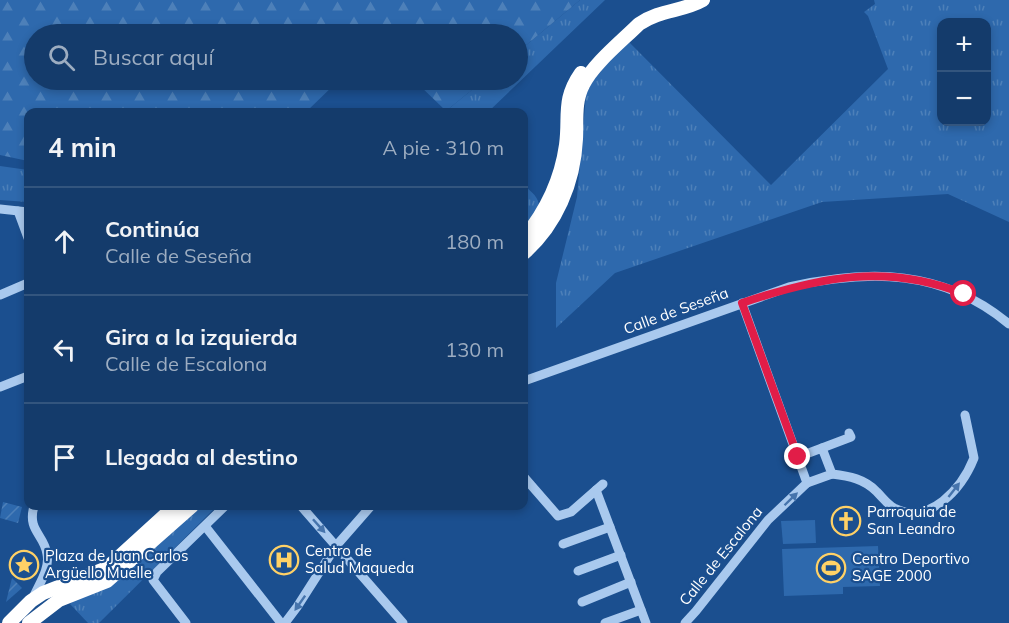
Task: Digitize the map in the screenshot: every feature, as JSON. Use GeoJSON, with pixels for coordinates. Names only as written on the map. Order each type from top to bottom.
{"type":"FeatureCollection","features":[{"type":"Feature","properties":{"kind":"highway"},"geometry":{"type":"LineString","coordinates":[[528,233],[544,211],[559,179],[566,145],[568,98],[573,84],[584,69],[636,17],[656,5],[675,0]]}},
{"type":"Feature","properties":{"kind":"highway"},"geometry":{"type":"LineString","coordinates":[[528,249],[543,232],[564,198],[574,161],[577,104],[586,79],[592,70],[648,18],[703,0]]}},
{"type":"Feature","properties":{"kind":"highway"},"geometry":{"type":"LineString","coordinates":[[528,218],[544,211]]}},
{"type":"Feature","properties":{"kind":"highway"},"geometry":{"type":"LineString","coordinates":[[9,623],[31,601],[43,593],[107,568],[171,510]]}},
{"type":"Feature","properties":{"kind":"highway"},"geometry":{"type":"LineString","coordinates":[[29,623],[59,600],[106,581],[187,510]]}},
{"type":"Feature","properties":{"kind":"street"},"geometry":{"type":"LineString","coordinates":[[0,209],[23,211]]}},
{"type":"Feature","properties":{"kind":"street","name":"Calle de Seseña"},"geometry":{"type":"LineString","coordinates":[[528,380],[742,303],[808,283],[870,276],[898,277],[940,285],[964,294],[1009,324]]}},
{"type":"Feature","properties":{"kind":"street"},"geometry":{"type":"LineString","coordinates":[[0,295],[24,285]]}},
{"type":"Feature","properties":{"kind":"street"},"geometry":{"type":"LineString","coordinates":[[742,303],[807,483]]}},
{"type":"Feature","properties":{"kind":"street"},"geometry":{"type":"LineString","coordinates":[[0,387],[24,378]]}},
{"type":"Feature","properties":{"kind":"street"},"geometry":{"type":"LineString","coordinates":[[822,448],[832,474],[867,483],[892,507],[904,512],[918,512],[942,503],[957,487],[974,458],[965,415]]}},
{"type":"Feature","properties":{"kind":"street"},"geometry":{"type":"LineString","coordinates":[[798,457],[851,438],[849,433]]}},
{"type":"Feature","properties":{"kind":"street","name":"Calle de Escalona"},"geometry":{"type":"LineString","coordinates":[[685,623],[768,520],[807,483],[832,474]]}},
{"type":"Feature","properties":{"kind":"street"},"geometry":{"type":"LineString","coordinates":[[528,482],[558,516],[571,512],[600,487],[610,527],[646,623]]}},
{"type":"Feature","properties":{"kind":"street"},"geometry":{"type":"LineString","coordinates":[[31,601],[47,567],[48,555],[33,527],[33,510]]}},
{"type":"Feature","properties":{"kind":"street"},"geometry":{"type":"LineString","coordinates":[[186,623],[153,580],[157,572],[221,510]]}},
{"type":"Feature","properties":{"kind":"street"},"geometry":{"type":"LineString","coordinates":[[304,510],[403,623]]}},
{"type":"Feature","properties":{"kind":"street"},"geometry":{"type":"LineString","coordinates":[[205,526],[283,623],[297,607],[336,546],[367,510]]}},
{"type":"Feature","properties":{"kind":"street"},"geometry":{"type":"LineString","coordinates":[[563,544],[610,527]]}},
{"type":"Feature","properties":{"kind":"street"},"geometry":{"type":"LineString","coordinates":[[578,571],[621,555]]}},
{"type":"Feature","properties":{"kind":"street"},"geometry":{"type":"LineString","coordinates":[[582,602],[631,582]]}},
{"type":"Feature","properties":{"kind":"street"},"geometry":{"type":"LineString","coordinates":[[606,623],[641,610]]}},
{"type":"Feature","properties":{"kind":"green space"},"geometry":{"type":"Polygon","coordinates":[[[0,0],[580,0],[528,44],[528,24],[24,24],[24,90],[329,90],[310,108],[24,108],[24,160],[0,155],[0,0]]]}},
{"type":"Feature","properties":{"kind":"green space"},"geometry":{"type":"Polygon","coordinates":[[[580,0],[605,0],[528,74],[528,44],[580,0]]]}},
{"type":"Feature","properties":{"kind":"green space"},"geometry":{"type":"Polygon","coordinates":[[[874,0],[1009,0],[1009,222],[948,194],[822,202],[615,273],[556,328],[556,283],[577,197],[586,95],[592,82],[627,40],[771,185],[888,69],[868,16],[864,12],[875,4],[874,0]]]}},
{"type":"Feature","properties":{"kind":"green space"},"geometry":{"type":"Polygon","coordinates":[[[424,90],[472,90],[450,108],[443,108],[424,90]]]}},
{"type":"Feature","properties":{"kind":"green space"},"geometry":{"type":"Polygon","coordinates":[[[472,90],[511,90],[492,108],[450,108],[472,90]]]}},
{"type":"Feature","properties":{"kind":"green space"},"geometry":{"type":"Polygon","coordinates":[[[0,166],[24,169],[24,202],[0,200],[0,166]]]}},
{"type":"Feature","properties":{"kind":"green space"},"geometry":{"type":"Polygon","coordinates":[[[528,189],[539,203],[537,215],[528,229],[528,189]]]}},
{"type":"Feature","properties":{"kind":"green space"},"geometry":{"type":"Polygon","coordinates":[[[3,502],[22,507],[18,523],[0,518],[3,502]]]}},
{"type":"Feature","properties":{"kind":"green space"},"geometry":{"type":"Polygon","coordinates":[[[162,510],[213,510],[99,623],[88,623],[70,604],[162,510]]]}},
{"type":"Feature","properties":{"kind":"green space"},"geometry":{"type":"Polygon","coordinates":[[[815,520],[816,543],[783,544],[781,521],[815,520]]]}},
{"type":"Feature","properties":{"kind":"green space","name":"Centro Deportivo SAGE 2000"},"geometry":{"type":"Polygon","coordinates":[[[878,546],[880,586],[843,587],[843,594],[784,596],[782,549],[878,546]]]}},
{"type":"Feature","properties":{"kind":"green space"},"geometry":{"type":"Polygon","coordinates":[[[12,578],[22,588],[6,602],[12,578]]]}},
{"type":"Feature","properties":{"kind":"place","name":"Parroquia de San Leandro"},"geometry":{"type":"Point","coordinates":[846,521]}},
{"type":"Feature","properties":{"kind":"place","name":"Centro de Salud Maqueda"},"geometry":{"type":"Point","coordinates":[284,560]}},
{"type":"Feature","properties":{"kind":"place","name":"Plaza de Juan Carlos Argüello Muelle"},"geometry":{"type":"Point","coordinates":[24,565]}},
{"type":"Feature","properties":{"kind":"place","name":"Centro Deportivo SAGE 2000"},"geometry":{"type":"Point","coordinates":[831,568]}},
{"type":"Feature","properties":{"kind":"route"},"geometry":{"type":"LineString","coordinates":[[798,457],[742,303],[794,286],[870,276],[918,279],[964,294]]}}]}
